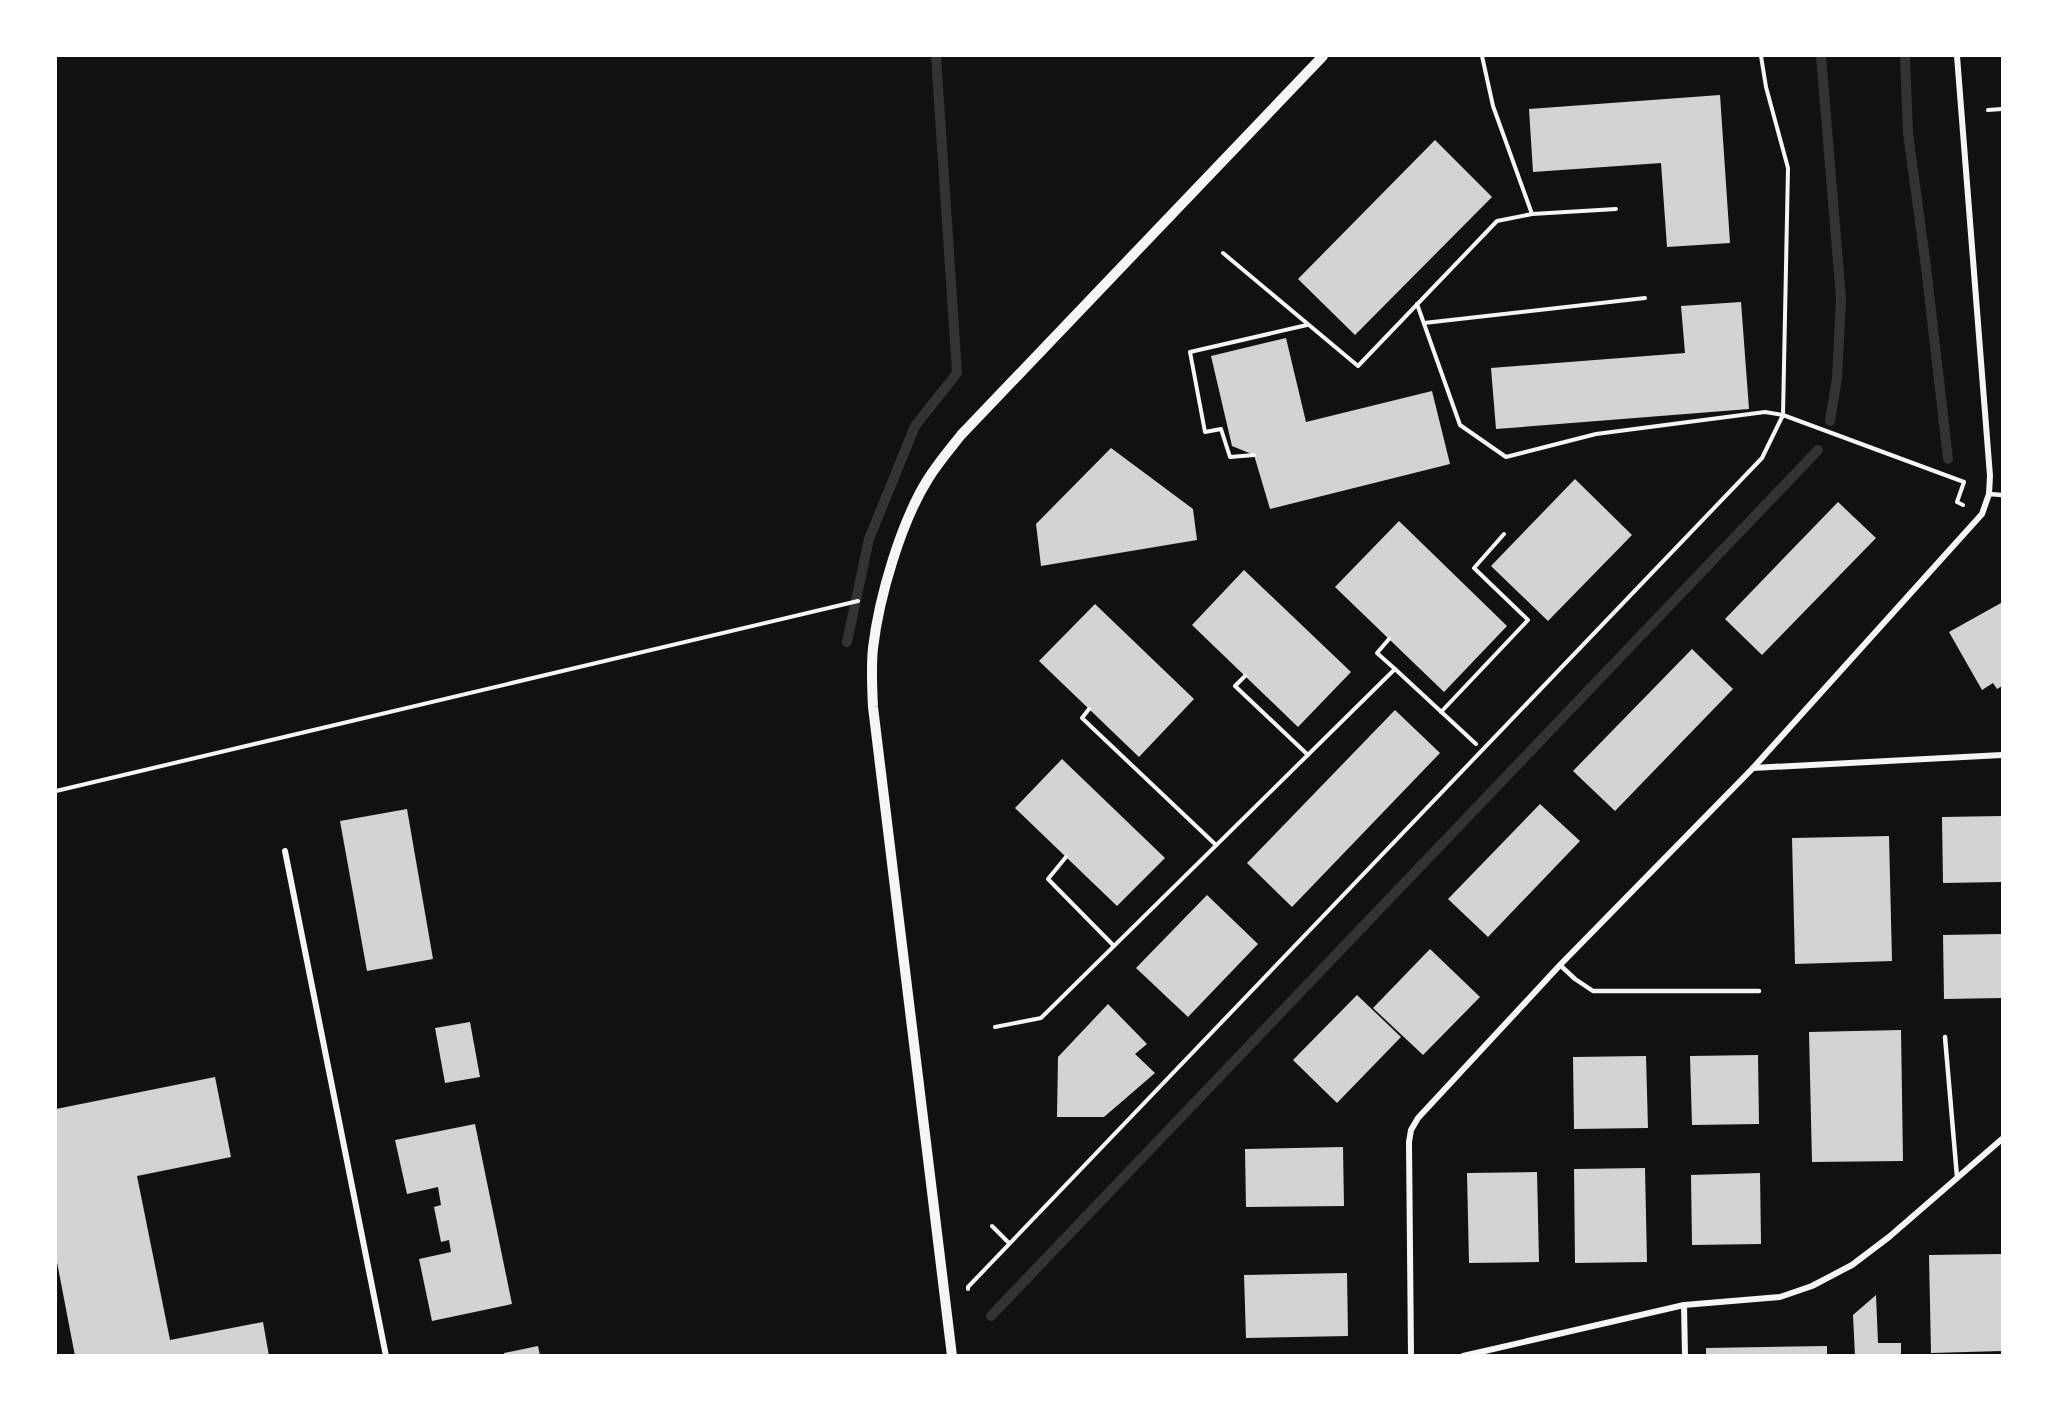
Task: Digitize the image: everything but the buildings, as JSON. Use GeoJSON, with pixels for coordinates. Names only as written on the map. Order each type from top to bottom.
{"type":"FeatureCollection","features":[{"type":"Feature","properties":{"kind":"street"},"geometry":{"type":"LineString","coordinates":[[952,1356],[873,707],[873,648],[884,597],[903,530],[928,480],[947,453],[1014,379],[1323,56]]}},
{"type":"Feature","properties":{"kind":"street"},"geometry":{"type":"LineString","coordinates":[[1411,1356],[1408,1142],[1411,1130],[1423,1112],[1560,965],[1753,768],[1982,514],[1989,494],[1990,476],[1957,56]]}},
{"type":"Feature","properties":{"kind":"street"},"geometry":{"type":"LineString","coordinates":[[1753,768],[2002,755]]}},
{"type":"Feature","properties":{"kind":"street"},"geometry":{"type":"LineString","coordinates":[[285,850],[386,1356]]}},
{"type":"Feature","properties":{"kind":"street"},"geometry":{"type":"LineString","coordinates":[[1463,1356],[1684,1305],[1780,1296],[1812,1286],[1852,1265],[1889,1237],[2002,1138]]}},
{"type":"Feature","properties":{"kind":"street"},"geometry":{"type":"LineString","coordinates":[[1684,1305],[1685,1356]]}},
{"type":"Feature","properties":{"kind":"lane"},"geometry":{"type":"LineString","coordinates":[[1989,494],[2002,495]]}},
{"type":"Feature","properties":{"kind":"lane"},"geometry":{"type":"LineString","coordinates":[[1560,965],[1593,991],[1759,991]]}},
{"type":"Feature","properties":{"kind":"lane"},"geometry":{"type":"LineString","coordinates":[[1945,1037],[1957,1177]]}},
{"type":"Feature","properties":{"kind":"path"},"geometry":{"type":"LineString","coordinates":[[1482,56],[1493,106],[1532,214]]}},
{"type":"Feature","properties":{"kind":"path"},"geometry":{"type":"LineString","coordinates":[[968,1287],[1762,458],[1783,415],[1788,168],[1766,87],[1761,56]]}},
{"type":"Feature","properties":{"kind":"path"},"geometry":{"type":"LineString","coordinates":[[1988,110],[2002,109]]}},
{"type":"Feature","properties":{"kind":"path"},"geometry":{"type":"LineString","coordinates":[[1223,253],[1358,366],[1497,221],[1532,214],[1616,209]]}},
{"type":"Feature","properties":{"kind":"path"},"geometry":{"type":"LineString","coordinates":[[1424,323],[1645,298]]}},
{"type":"Feature","properties":{"kind":"path"},"geometry":{"type":"LineString","coordinates":[[1417,304],[1460,425],[1506,457],[1596,434],[1765,412],[1783,415],[1964,482],[1957,501],[1982,514]]}},
{"type":"Feature","properties":{"kind":"path"},"geometry":{"type":"LineString","coordinates":[[1254,455],[1230,457],[1221,429],[1205,432],[1190,352],[1308,324]]}},
{"type":"Feature","properties":{"kind":"path"},"geometry":{"type":"LineString","coordinates":[[1441,712],[1528,621],[1474,568],[1504,534]]}},
{"type":"Feature","properties":{"kind":"path"},"geometry":{"type":"LineString","coordinates":[[56,790],[834,605],[884,597]]}},
{"type":"Feature","properties":{"kind":"path"},"geometry":{"type":"LineString","coordinates":[[1389,639],[1377,653],[1476,744]]}},
{"type":"Feature","properties":{"kind":"path"},"geometry":{"type":"LineString","coordinates":[[995,1027],[1041,1018],[1395,669]]}},
{"type":"Feature","properties":{"kind":"path"},"geometry":{"type":"LineString","coordinates":[[1245,676],[1235,686],[1308,754]]}},
{"type":"Feature","properties":{"kind":"path"},"geometry":{"type":"LineString","coordinates":[[1089,709],[1082,718],[1216,845]]}},
{"type":"Feature","properties":{"kind":"path"},"geometry":{"type":"LineString","coordinates":[[1066,857],[1048,879],[1114,946]]}},
{"type":"Feature","properties":{"kind":"path"},"geometry":{"type":"LineString","coordinates":[[992,1226],[1010,1243]]}},
{"type":"Feature","properties":{"kind":"waterway"},"geometry":{"type":"LineString","coordinates":[[847,642],[869,539],[915,426],[957,373],[936,56]]}},
{"type":"Feature","properties":{"kind":"waterway"},"geometry":{"type":"LineString","coordinates":[[1821,56],[1841,299],[1837,378],[1830,421]]}},
{"type":"Feature","properties":{"kind":"waterway"},"geometry":{"type":"LineString","coordinates":[[1905,56],[1908,133],[1948,459]]}},
{"type":"Feature","properties":{"kind":"waterway"},"geometry":{"type":"LineString","coordinates":[[991,1316],[1818,450]]}}]}
